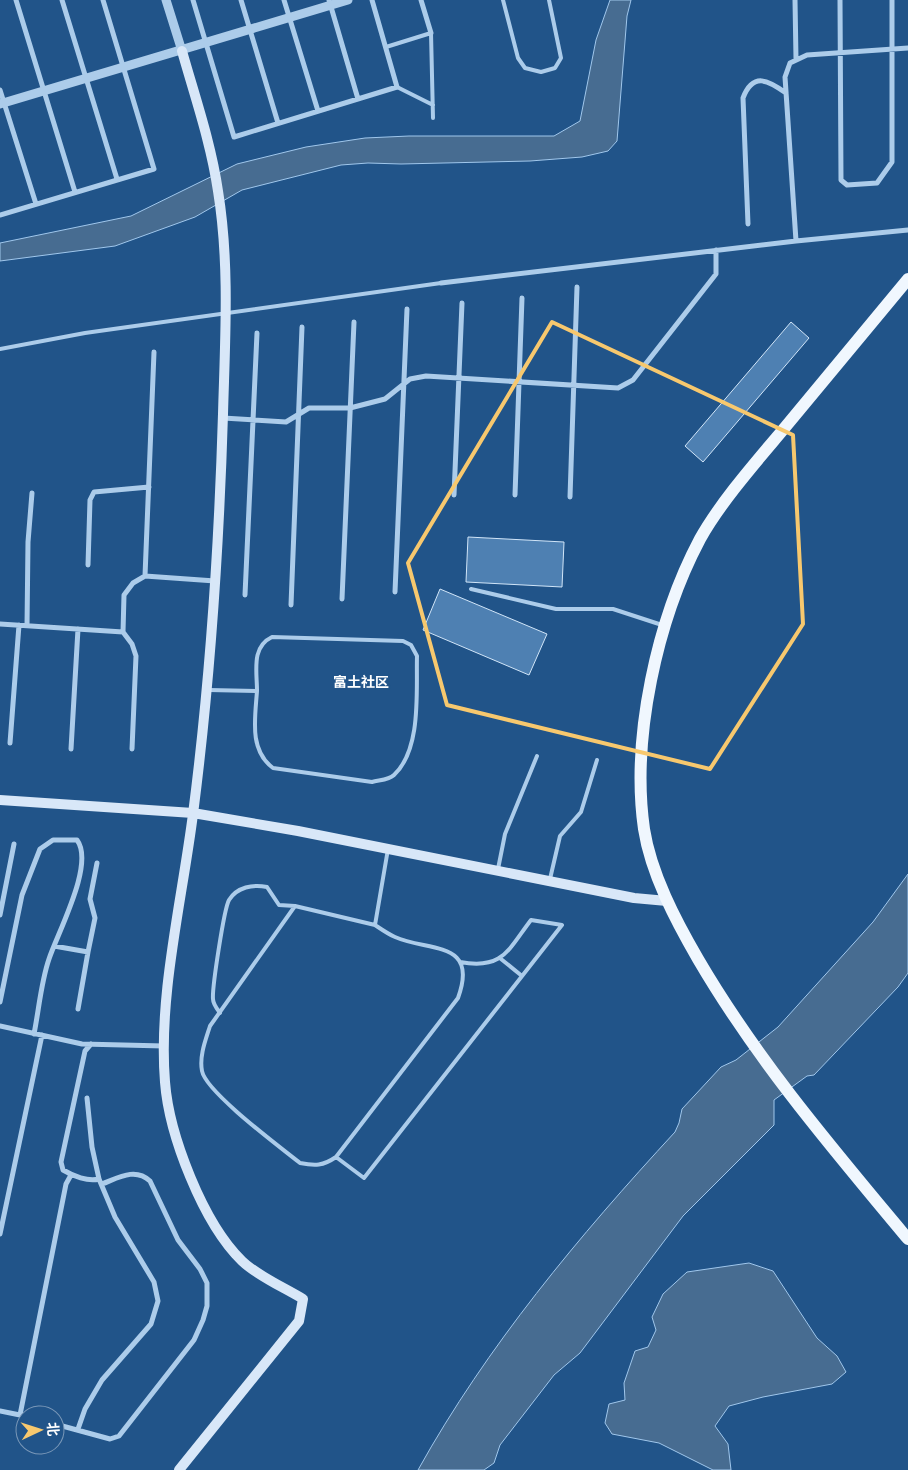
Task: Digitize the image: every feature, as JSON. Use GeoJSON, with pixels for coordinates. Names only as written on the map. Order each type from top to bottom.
{"type":"FeatureCollection","features":[{"type":"Feature","properties":{"kind":"main road"},"geometry":{"type":"LineString","coordinates":[[179,1470],[299,1320],[303,1299],[243,1263],[215,1228],[180,1152],[165,1084],[164,1016],[193,813],[216,581],[226,314],[220,208],[215,171],[207,135],[182,51]]}},
{"type":"Feature","properties":{"kind":"main road"},"geometry":{"type":"LineString","coordinates":[[908,279],[746,474],[701,538],[664,626],[652,670],[641,774],[644,830],[667,901],[704,970],[748,1039],[805,1115],[908,1239]]}},
{"type":"Feature","properties":{"kind":"main road"},"geometry":{"type":"LineString","coordinates":[[0,800],[193,813],[388,849],[634,898],[667,901]]}},
{"type":"Feature","properties":{"kind":"street"},"geometry":{"type":"LineString","coordinates":[[16,0],[75,192]]}},
{"type":"Feature","properties":{"kind":"street"},"geometry":{"type":"LineString","coordinates":[[62,0],[117,180]]}},
{"type":"Feature","properties":{"kind":"street"},"geometry":{"type":"LineString","coordinates":[[0,215],[154,169],[103,0]]}},
{"type":"Feature","properties":{"kind":"street"},"geometry":{"type":"LineString","coordinates":[[166,0],[182,51]]}},
{"type":"Feature","properties":{"kind":"street"},"geometry":{"type":"LineString","coordinates":[[193,0],[234,137],[397,87],[372,0]]}},
{"type":"Feature","properties":{"kind":"street"},"geometry":{"type":"LineString","coordinates":[[241,0],[278,123]]}},
{"type":"Feature","properties":{"kind":"street"},"geometry":{"type":"LineString","coordinates":[[284,0],[318,111]]}},
{"type":"Feature","properties":{"kind":"street"},"geometry":{"type":"LineString","coordinates":[[2,104],[182,51],[289,18],[330,3],[348,0]]}},
{"type":"Feature","properties":{"kind":"street"},"geometry":{"type":"LineString","coordinates":[[421,0],[431,33]]}},
{"type":"Feature","properties":{"kind":"street"},"geometry":{"type":"LineString","coordinates":[[795,0],[796,59]]}},
{"type":"Feature","properties":{"kind":"street"},"geometry":{"type":"LineString","coordinates":[[840,0],[841,180],[847,185],[877,183],[892,162],[892,0]]}},
{"type":"Feature","properties":{"kind":"street"},"geometry":{"type":"LineString","coordinates":[[330,3],[358,99]]}},
{"type":"Feature","properties":{"kind":"street"},"geometry":{"type":"LineString","coordinates":[[796,241],[785,77],[790,63],[807,55],[908,48]]}},
{"type":"Feature","properties":{"kind":"street"},"geometry":{"type":"LineString","coordinates":[[748,224],[743,98],[747,87],[757,81],[770,81],[786,93]]}},
{"type":"Feature","properties":{"kind":"street"},"geometry":{"type":"LineString","coordinates":[[0,90],[2,104],[36,204]]}},
{"type":"Feature","properties":{"kind":"street"},"geometry":{"type":"LineString","coordinates":[[441,283],[716,250],[908,230]]}},
{"type":"Feature","properties":{"kind":"street"},"geometry":{"type":"LineString","coordinates":[[223,418],[286,422],[309,408],[350,408],[385,399],[410,379],[426,376],[618,388],[633,380],[716,274],[716,250]]}},
{"type":"Feature","properties":{"kind":"street"},"geometry":{"type":"LineString","coordinates":[[570,497],[577,287]]}},
{"type":"Feature","properties":{"kind":"street"},"geometry":{"type":"LineString","coordinates":[[515,495],[522,298]]}},
{"type":"Feature","properties":{"kind":"street"},"geometry":{"type":"LineString","coordinates":[[454,495],[462,302]]}},
{"type":"Feature","properties":{"kind":"street"},"geometry":{"type":"LineString","coordinates":[[395,592],[407,309]]}},
{"type":"Feature","properties":{"kind":"street"},"geometry":{"type":"LineString","coordinates":[[342,599],[354,322]]}},
{"type":"Feature","properties":{"kind":"street"},"geometry":{"type":"LineString","coordinates":[[291,605],[302,326]]}},
{"type":"Feature","properties":{"kind":"street"},"geometry":{"type":"LineString","coordinates":[[245,595],[257,333]]}},
{"type":"Feature","properties":{"kind":"street"},"geometry":{"type":"LineString","coordinates":[[145,576],[154,352]]}},
{"type":"Feature","properties":{"kind":"street"},"geometry":{"type":"LineString","coordinates":[[88,565],[90,500],[94,492],[149,488]]}},
{"type":"Feature","properties":{"kind":"street"},"geometry":{"type":"LineString","coordinates":[[27,626],[28,542],[32,492]]}},
{"type":"Feature","properties":{"kind":"street"},"geometry":{"type":"LineString","coordinates":[[132,749],[136,656],[132,644],[123,632],[124,595],[133,583],[145,576],[216,581]]}},
{"type":"Feature","properties":{"kind":"street"},"geometry":{"type":"LineString","coordinates":[[0,624],[123,632]]}},
{"type":"Feature","properties":{"kind":"street"},"geometry":{"type":"LineString","coordinates":[[10,743],[19,625]]}},
{"type":"Feature","properties":{"kind":"street"},"geometry":{"type":"LineString","coordinates":[[71,749],[78,629]]}},
{"type":"Feature","properties":{"kind":"street"},"geometry":{"type":"LineString","coordinates":[[0,1002],[22,895],[40,850],[53,840],[77,840],[83,854],[73,901],[49,959],[34,1034]]}},
{"type":"Feature","properties":{"kind":"street"},"geometry":{"type":"LineString","coordinates":[[0,916],[14,844]]}},
{"type":"Feature","properties":{"kind":"street"},"geometry":{"type":"LineString","coordinates":[[78,1009],[96,918],[90,899],[97,863]]}},
{"type":"Feature","properties":{"kind":"street"},"geometry":{"type":"LineString","coordinates":[[54,946],[88,952]]}},
{"type":"Feature","properties":{"kind":"street"},"geometry":{"type":"LineString","coordinates":[[0,1026],[91,1044],[164,1046]]}},
{"type":"Feature","properties":{"kind":"street"},"geometry":{"type":"LineString","coordinates":[[0,1234],[42,1035]]}},
{"type":"Feature","properties":{"kind":"street"},"geometry":{"type":"LineString","coordinates":[[65,1426],[110,1439],[119,1436],[194,1340],[207,1306],[207,1283],[200,1269],[178,1240],[150,1181],[142,1174],[135,1173],[100,1182],[71,1175],[63,1170],[61,1162],[85,1051],[91,1044]]}},
{"type":"Feature","properties":{"kind":"street"},"geometry":{"type":"LineString","coordinates":[[78,1429],[85,1409],[102,1380],[151,1324],[158,1301],[154,1282],[116,1218],[100,1182],[92,1147],[87,1098]]}},
{"type":"Feature","properties":{"kind":"street"},"geometry":{"type":"LineString","coordinates":[[24,1405],[66,1184],[71,1175]]}},
{"type":"Feature","properties":{"kind":"street"},"geometry":{"type":"LineString","coordinates":[[0,1411],[15,1414]]}},
{"type":"Feature","properties":{"kind":"lane"},"geometry":{"type":"LineString","coordinates":[[503,0],[518,58],[525,68],[533,72],[541,72],[555,68],[561,58],[549,0]]}},
{"type":"Feature","properties":{"kind":"lane"},"geometry":{"type":"LineString","coordinates":[[386,47],[431,33],[433,118]]}},
{"type":"Feature","properties":{"kind":"lane"},"geometry":{"type":"LineString","coordinates":[[397,87],[433,105]]}},
{"type":"Feature","properties":{"kind":"lane"},"geometry":{"type":"LineString","coordinates":[[0,349],[85,333],[441,283]]}},
{"type":"Feature","properties":{"kind":"lane"},"geometry":{"type":"LineString","coordinates":[[471,589],[556,609],[613,609],[664,626]]}},
{"type":"Feature","properties":{"kind":"lane"},"geometry":{"type":"LineString","coordinates":[[272,637],[403,641],[411,645],[417,656],[415,735],[410,750],[394,775],[384,780],[372,782],[273,768],[264,762],[257,749],[255,732],[257,692],[257,653],[262,642],[272,637]]}},
{"type":"Feature","properties":{"kind":"lane"},"geometry":{"type":"LineString","coordinates":[[206,690],[257,692]]}},
{"type":"Feature","properties":{"kind":"lane"},"geometry":{"type":"LineString","coordinates":[[498,871],[505,834],[537,756]]}},
{"type":"Feature","properties":{"kind":"lane"},"geometry":{"type":"LineString","coordinates":[[550,881],[560,836],[581,812],[596,760]]}},
{"type":"Feature","properties":{"kind":"lane"},"geometry":{"type":"LineString","coordinates":[[374,925],[388,849]]}},
{"type":"Feature","properties":{"kind":"lane"},"geometry":{"type":"LineString","coordinates":[[220,1013],[213,1000],[223,920],[229,900],[244,888],[256,884],[267,887],[279,905],[295,906],[374,925],[395,937],[452,952],[460,962],[464,981],[458,998],[336,1157],[321,1165],[300,1163],[211,1088],[202,1071],[203,1045],[210,1026],[220,1013],[295,906]]}},
{"type":"Feature","properties":{"kind":"lane"},"geometry":{"type":"LineString","coordinates":[[336,1157],[364,1178],[562,925],[531,920],[501,959],[479,966],[460,962]]}},
{"type":"Feature","properties":{"kind":"lane"},"geometry":{"type":"LineString","coordinates":[[501,959],[522,976]]}},
{"type":"Feature","properties":{"kind":"highlighted area"},"geometry":{"type":"Polygon","coordinates":[[[552,322],[793,435],[803,624],[710,769],[447,705],[408,563],[552,322]]]}},
{"type":"Feature","properties":{"kind":"water"},"geometry":{"type":"Polygon","coordinates":[[[610,0],[631,0],[627,16],[617,141],[608,151],[582,157],[530,161],[341,165],[242,190],[195,217],[115,246],[0,261],[0,243],[131,216],[237,164],[306,147],[365,138],[409,136],[554,136],[580,121],[596,40],[610,0]]]}},
{"type":"Feature","properties":{"kind":"water"},"geometry":{"type":"Polygon","coordinates":[[[908,874],[908,973],[898,987],[814,1075],[807,1076],[774,1100],[774,1125],[683,1216],[580,1353],[554,1375],[500,1445],[494,1463],[484,1470],[418,1470],[445,1424],[504,1336],[604,1211],[675,1132],[682,1109],[721,1067],[736,1060],[778,1027],[873,922],[908,874]]]}},
{"type":"Feature","properties":{"kind":"water"},"geometry":{"type":"Polygon","coordinates":[[[749,1263],[773,1271],[817,1338],[837,1356],[846,1372],[832,1384],[763,1397],[729,1406],[715,1426],[728,1444],[731,1470],[713,1470],[659,1443],[612,1434],[605,1423],[609,1404],[625,1400],[624,1383],[635,1351],[648,1347],[656,1330],[652,1317],[663,1294],[687,1272],[749,1263]]]}},
{"type":"Feature","properties":{"kind":"building"},"geometry":{"type":"Polygon","coordinates":[[[791,322],[809,338],[703,462],[685,446],[791,322]]]}},
{"type":"Feature","properties":{"kind":"building"},"geometry":{"type":"Polygon","coordinates":[[[468,537],[564,542],[562,587],[466,582],[468,537]]]}},
{"type":"Feature","properties":{"kind":"building"},"geometry":{"type":"Polygon","coordinates":[[[440,589],[547,634],[529,675],[423,630],[440,589]]]}},
{"type":"Feature","properties":{"kind":"district","name":"富土社区"},"geometry":{"type":"Point","coordinates":[361,682]}}]}
